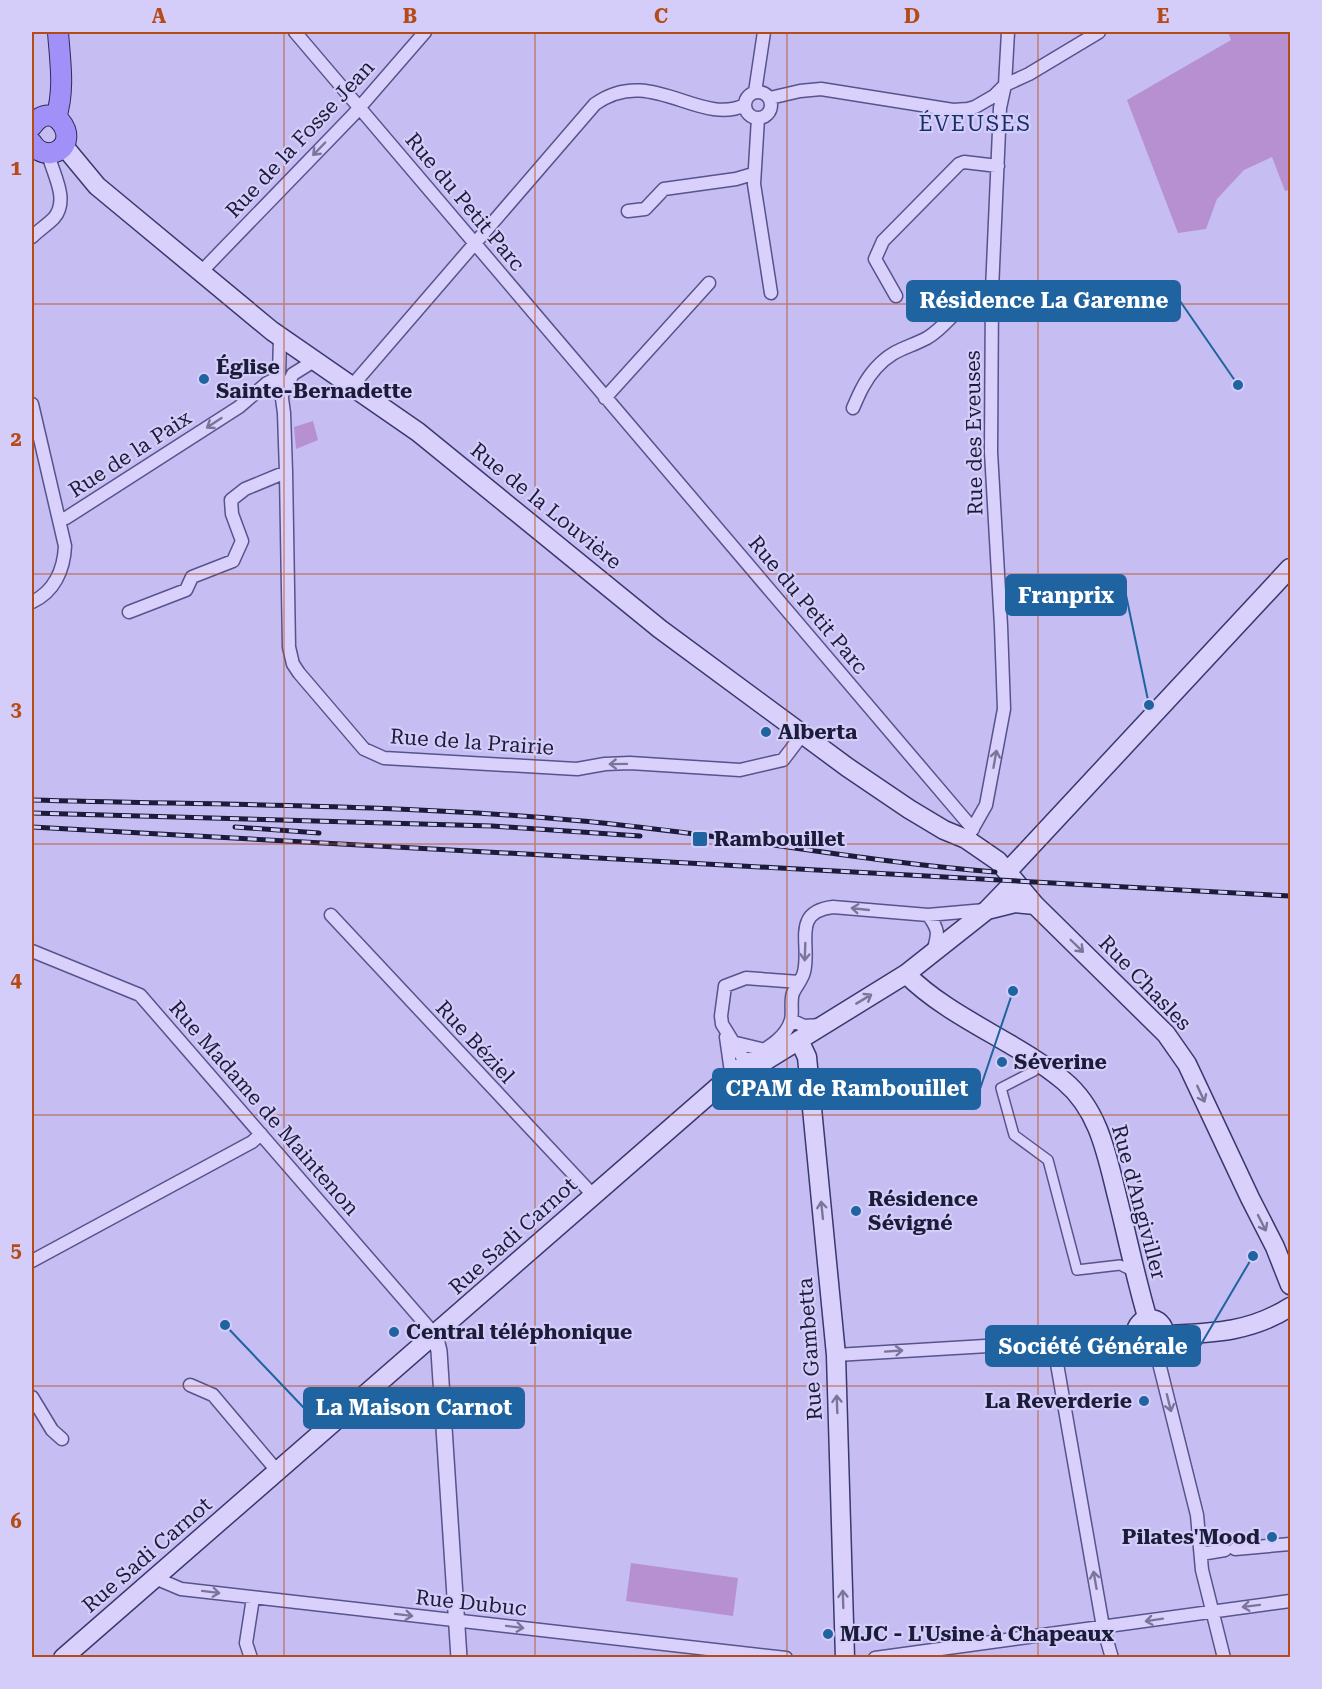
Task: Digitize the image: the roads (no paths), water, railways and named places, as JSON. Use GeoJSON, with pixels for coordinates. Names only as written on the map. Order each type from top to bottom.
{"type":"FeatureCollection","features":[{"type":"Feature","properties":{"kind":"main road"},"geometry":{"type":"LineString","coordinates":[[52,32],[59,56]]}},
{"type":"Feature","properties":{"kind":"main road"},"geometry":{"type":"LineString","coordinates":[[56,117],[62,100],[57,32]]}},
{"type":"Feature","properties":{"kind":"main road"},"geometry":{"type":"LineString","coordinates":[[32,125],[40,117],[51,116],[61,120],[66,130],[67,135],[44,150]]}},
{"type":"Feature","properties":{"kind":"main road","name":"Rue de la Louvière"},"geometry":{"type":"LineString","coordinates":[[44,150],[97,186],[279,336],[418,432],[660,629],[802,735],[909,809],[968,830],[1012,876]]}},
{"type":"Feature","properties":{"kind":"main road","name":"Rue Sadi Carnot"},"geometry":{"type":"LineString","coordinates":[[63,1658],[720,1086],[729,1084],[747,1066],[790,1041],[817,1030],[821,1025],[906,974],[987,910],[1012,876],[1290,568]]}},
{"type":"Feature","properties":{"kind":"main road","name":"Rue Chasles"},"geometry":{"type":"LineString","coordinates":[[1012,876],[1035,905],[1166,1034],[1176,1047],[1187,1064],[1275,1247]]}},
{"type":"Feature","properties":{"kind":"main road"},"geometry":{"type":"LineString","coordinates":[[987,910],[1015,903],[1035,905]]}},
{"type":"Feature","properties":{"kind":"main road","name":"Rue d'Angiviller"},"geometry":{"type":"LineString","coordinates":[[906,974],[920,988],[945,1005],[1040,1064],[1065,1082],[1079,1096],[1100,1133],[1148,1320]]}},
{"type":"Feature","properties":{"kind":"main road","name":"Rue Gambetta"},"geometry":{"type":"LineString","coordinates":[[790,1041],[807,1057],[836,1355],[845,1658]]}},
{"type":"Feature","properties":{"kind":"main road"},"geometry":{"type":"LineString","coordinates":[[1275,1247],[1290,1269]]}},
{"type":"Feature","properties":{"kind":"main road"},"geometry":{"type":"LineString","coordinates":[[1275,1247],[1290,1285]]}},
{"type":"Feature","properties":{"kind":"main road"},"geometry":{"type":"LineString","coordinates":[[1160,1341],[1160,1323],[1156,1320],[1148,1320],[1137,1328],[1137,1336],[1146,1347],[1160,1341],[1248,1327],[1290,1307]]}},
{"type":"Feature","properties":{"kind":"street","name":"Rue du Petit Parc"},"geometry":{"type":"LineString","coordinates":[[295,32],[964,819],[968,830]]}},
{"type":"Feature","properties":{"kind":"street","name":"Rue de la Fosse Jean"},"geometry":{"type":"LineString","coordinates":[[202,271],[360,107],[425,32]]}},
{"type":"Feature","properties":{"kind":"street"},"geometry":{"type":"LineString","coordinates":[[755,92],[764,32]]}},
{"type":"Feature","properties":{"kind":"street","name":"Rue des Eveuses"},"geometry":{"type":"LineString","coordinates":[[968,830],[986,805],[1004,709],[991,452],[992,290],[1000,108],[1005,85],[1008,32]]}},
{"type":"Feature","properties":{"kind":"street"},"geometry":{"type":"LineString","coordinates":[[770,98],[793,92],[821,89],[962,110],[994,96],[1005,85],[1029,74],[1099,32]]}},
{"type":"Feature","properties":{"kind":"street"},"geometry":{"type":"LineString","coordinates":[[351,387],[580,119],[601,99],[627,90],[639,89],[717,110],[739,108],[745,105]]}},
{"type":"Feature","properties":{"kind":"street"},"geometry":{"type":"LineString","coordinates":[[755,92],[764,92],[770,98],[772,106],[769,114],[758,118],[748,113],[745,105],[748,97],[755,92]]}},
{"type":"Feature","properties":{"kind":"street"},"geometry":{"type":"LineString","coordinates":[[758,118],[753,174],[771,293]]}},
{"type":"Feature","properties":{"kind":"street"},"geometry":{"type":"LineString","coordinates":[[32,237],[56,215],[60,205],[60,191],[44,150]]}},
{"type":"Feature","properties":{"kind":"street"},"geometry":{"type":"LineString","coordinates":[[896,296],[875,259],[883,241],[959,164],[964,162],[998,166]]}},
{"type":"Feature","properties":{"kind":"street"},"geometry":{"type":"LineString","coordinates":[[628,211],[645,209],[664,189],[736,179],[753,174]]}},
{"type":"Feature","properties":{"kind":"street"},"geometry":{"type":"LineString","coordinates":[[605,398],[709,283]]}},
{"type":"Feature","properties":{"kind":"street"},"geometry":{"type":"LineString","coordinates":[[853,408],[864,384],[876,368],[893,352],[928,338],[980,291],[992,290]]}},
{"type":"Feature","properties":{"kind":"street","name":"Rue de la Prairie"},"geometry":{"type":"LineString","coordinates":[[279,336],[279,377],[286,472],[289,647],[293,664],[305,681],[364,749],[384,758],[446,762],[577,769],[605,764],[630,763],[740,770],[783,760],[802,735]]}},
{"type":"Feature","properties":{"kind":"street"},"geometry":{"type":"LineString","coordinates":[[282,395],[293,374],[314,361]]}},
{"type":"Feature","properties":{"kind":"street","name":"Rue de la Paix"},"geometry":{"type":"LineString","coordinates":[[59,519],[66,518],[239,407],[267,383],[279,377]]}},
{"type":"Feature","properties":{"kind":"street"},"geometry":{"type":"LineString","coordinates":[[32,404],[64,546],[63,564],[53,585],[32,602]]}},
{"type":"Feature","properties":{"kind":"street"},"geometry":{"type":"LineString","coordinates":[[129,612],[186,590],[192,577],[233,561],[242,541],[232,514],[231,500],[245,489],[286,472]]}},
{"type":"Feature","properties":{"kind":"street"},"geometry":{"type":"LineString","coordinates":[[964,819],[968,830]]}},
{"type":"Feature","properties":{"kind":"street"},"geometry":{"type":"LineString","coordinates":[[720,1086],[721,1081],[731,1072],[747,1066],[762,1049],[790,1041],[792,995],[804,973],[806,921],[820,908],[833,907],[928,915],[987,910]]}},
{"type":"Feature","properties":{"kind":"street","name":"Rue Béziel"},"geometry":{"type":"LineString","coordinates":[[331,915],[593,1195]]}},
{"type":"Feature","properties":{"kind":"street"},"geometry":{"type":"LineString","coordinates":[[928,915],[938,935],[932,954]]}},
{"type":"Feature","properties":{"kind":"street","name":"Rue Madame de Maintenon"},"geometry":{"type":"LineString","coordinates":[[32,951],[140,995],[435,1335]]}},
{"type":"Feature","properties":{"kind":"street"},"geometry":{"type":"LineString","coordinates":[[747,1066],[729,1037],[721,1016],[725,986],[746,978],[800,982]]}},
{"type":"Feature","properties":{"kind":"street"},"geometry":{"type":"LineString","coordinates":[[791,1020],[804,1026],[821,1025]]}},
{"type":"Feature","properties":{"kind":"street"},"geometry":{"type":"LineString","coordinates":[[729,1037],[762,1049]]}},
{"type":"Feature","properties":{"kind":"street"},"geometry":{"type":"LineString","coordinates":[[729,1037],[731,1072]]}},
{"type":"Feature","properties":{"kind":"street"},"geometry":{"type":"LineString","coordinates":[[1040,1064],[1034,1071],[1001,1088],[1014,1135],[1048,1160],[1077,1270],[1120,1265],[1136,1273]]}},
{"type":"Feature","properties":{"kind":"street"},"geometry":{"type":"LineString","coordinates":[[32,1260],[252,1142],[261,1134]]}},
{"type":"Feature","properties":{"kind":"street"},"geometry":{"type":"LineString","coordinates":[[435,1335],[439,1351],[459,1658]]}},
{"type":"Feature","properties":{"kind":"street"},"geometry":{"type":"LineString","coordinates":[[836,1355],[1137,1336]]}},
{"type":"Feature","properties":{"kind":"street"},"geometry":{"type":"LineString","coordinates":[[1053,1341],[1103,1628],[1112,1658]]}},
{"type":"Feature","properties":{"kind":"street"},"geometry":{"type":"LineString","coordinates":[[1160,1341],[1197,1515],[1201,1554],[1212,1611],[1224,1658]]}},
{"type":"Feature","properties":{"kind":"street"},"geometry":{"type":"LineString","coordinates":[[190,1384],[213,1395],[278,1472]]}},
{"type":"Feature","properties":{"kind":"street"},"geometry":{"type":"LineString","coordinates":[[32,1397],[52,1430],[62,1439]]}},
{"type":"Feature","properties":{"kind":"street"},"geometry":{"type":"LineString","coordinates":[[1201,1554],[1290,1544]]}},
{"type":"Feature","properties":{"kind":"street","name":"Rue Dubuc"},"geometry":{"type":"LineString","coordinates":[[154,1578],[181,1589],[786,1658]]}},
{"type":"Feature","properties":{"kind":"street"},"geometry":{"type":"LineString","coordinates":[[251,1658],[246,1643],[253,1598]]}},
{"type":"Feature","properties":{"kind":"street"},"geometry":{"type":"LineString","coordinates":[[875,1658],[1290,1601]]}},
{"type":"Feature","properties":{"kind":"railway"},"geometry":{"type":"LineString","coordinates":[[32,800],[369,808],[571,820],[624,825],[889,861],[995,872]]}},
{"type":"Feature","properties":{"kind":"railway"},"geometry":{"type":"LineString","coordinates":[[32,813],[492,826],[640,836]]}},
{"type":"Feature","properties":{"kind":"railway"},"geometry":{"type":"LineString","coordinates":[[32,827],[1290,896]]}},
{"type":"Feature","properties":{"kind":"railway"},"geometry":{"type":"LineString","coordinates":[[235,827],[319,833]]}},
{"type":"Feature","properties":{"kind":"place","name":"Église Sainte-Bernadette"},"geometry":{"type":"Point","coordinates":[204,379]}},
{"type":"Feature","properties":{"kind":"place","name":"Résidence La Garenne"},"geometry":{"type":"Point","coordinates":[1238,385]}},
{"type":"Feature","properties":{"kind":"place","name":"Franprix"},"geometry":{"type":"Point","coordinates":[1149,705]}},
{"type":"Feature","properties":{"kind":"place","name":"Alberta"},"geometry":{"type":"Point","coordinates":[766,732]}},
{"type":"Feature","properties":{"kind":"place","name":"Rambouillet"},"geometry":{"type":"Point","coordinates":[700,839]}},
{"type":"Feature","properties":{"kind":"place","name":"CPAM de Rambouillet"},"geometry":{"type":"Point","coordinates":[1013,991]}},
{"type":"Feature","properties":{"kind":"place","name":"Séverine"},"geometry":{"type":"Point","coordinates":[1002,1062]}},
{"type":"Feature","properties":{"kind":"place","name":"Résidence Sévigné"},"geometry":{"type":"Point","coordinates":[856,1211]}},
{"type":"Feature","properties":{"kind":"place","name":"Société Générale"},"geometry":{"type":"Point","coordinates":[1253,1256]}},
{"type":"Feature","properties":{"kind":"place","name":"La Maison Carnot"},"geometry":{"type":"Point","coordinates":[225,1325]}},
{"type":"Feature","properties":{"kind":"place","name":"Central téléphonique"},"geometry":{"type":"Point","coordinates":[394,1332]}},
{"type":"Feature","properties":{"kind":"place","name":"La Reverderie"},"geometry":{"type":"Point","coordinates":[1144,1401]}},
{"type":"Feature","properties":{"kind":"place","name":"Pilates'Mood"},"geometry":{"type":"Point","coordinates":[1272,1537]}},
{"type":"Feature","properties":{"kind":"place","name":"MJC - L'Usine à Chapeaux"},"geometry":{"type":"Point","coordinates":[828,1634]}},
{"type":"Feature","properties":{"kind":"district","name":"ÉVEUSES"},"geometry":{"type":"Point","coordinates":[975,123]}}]}
